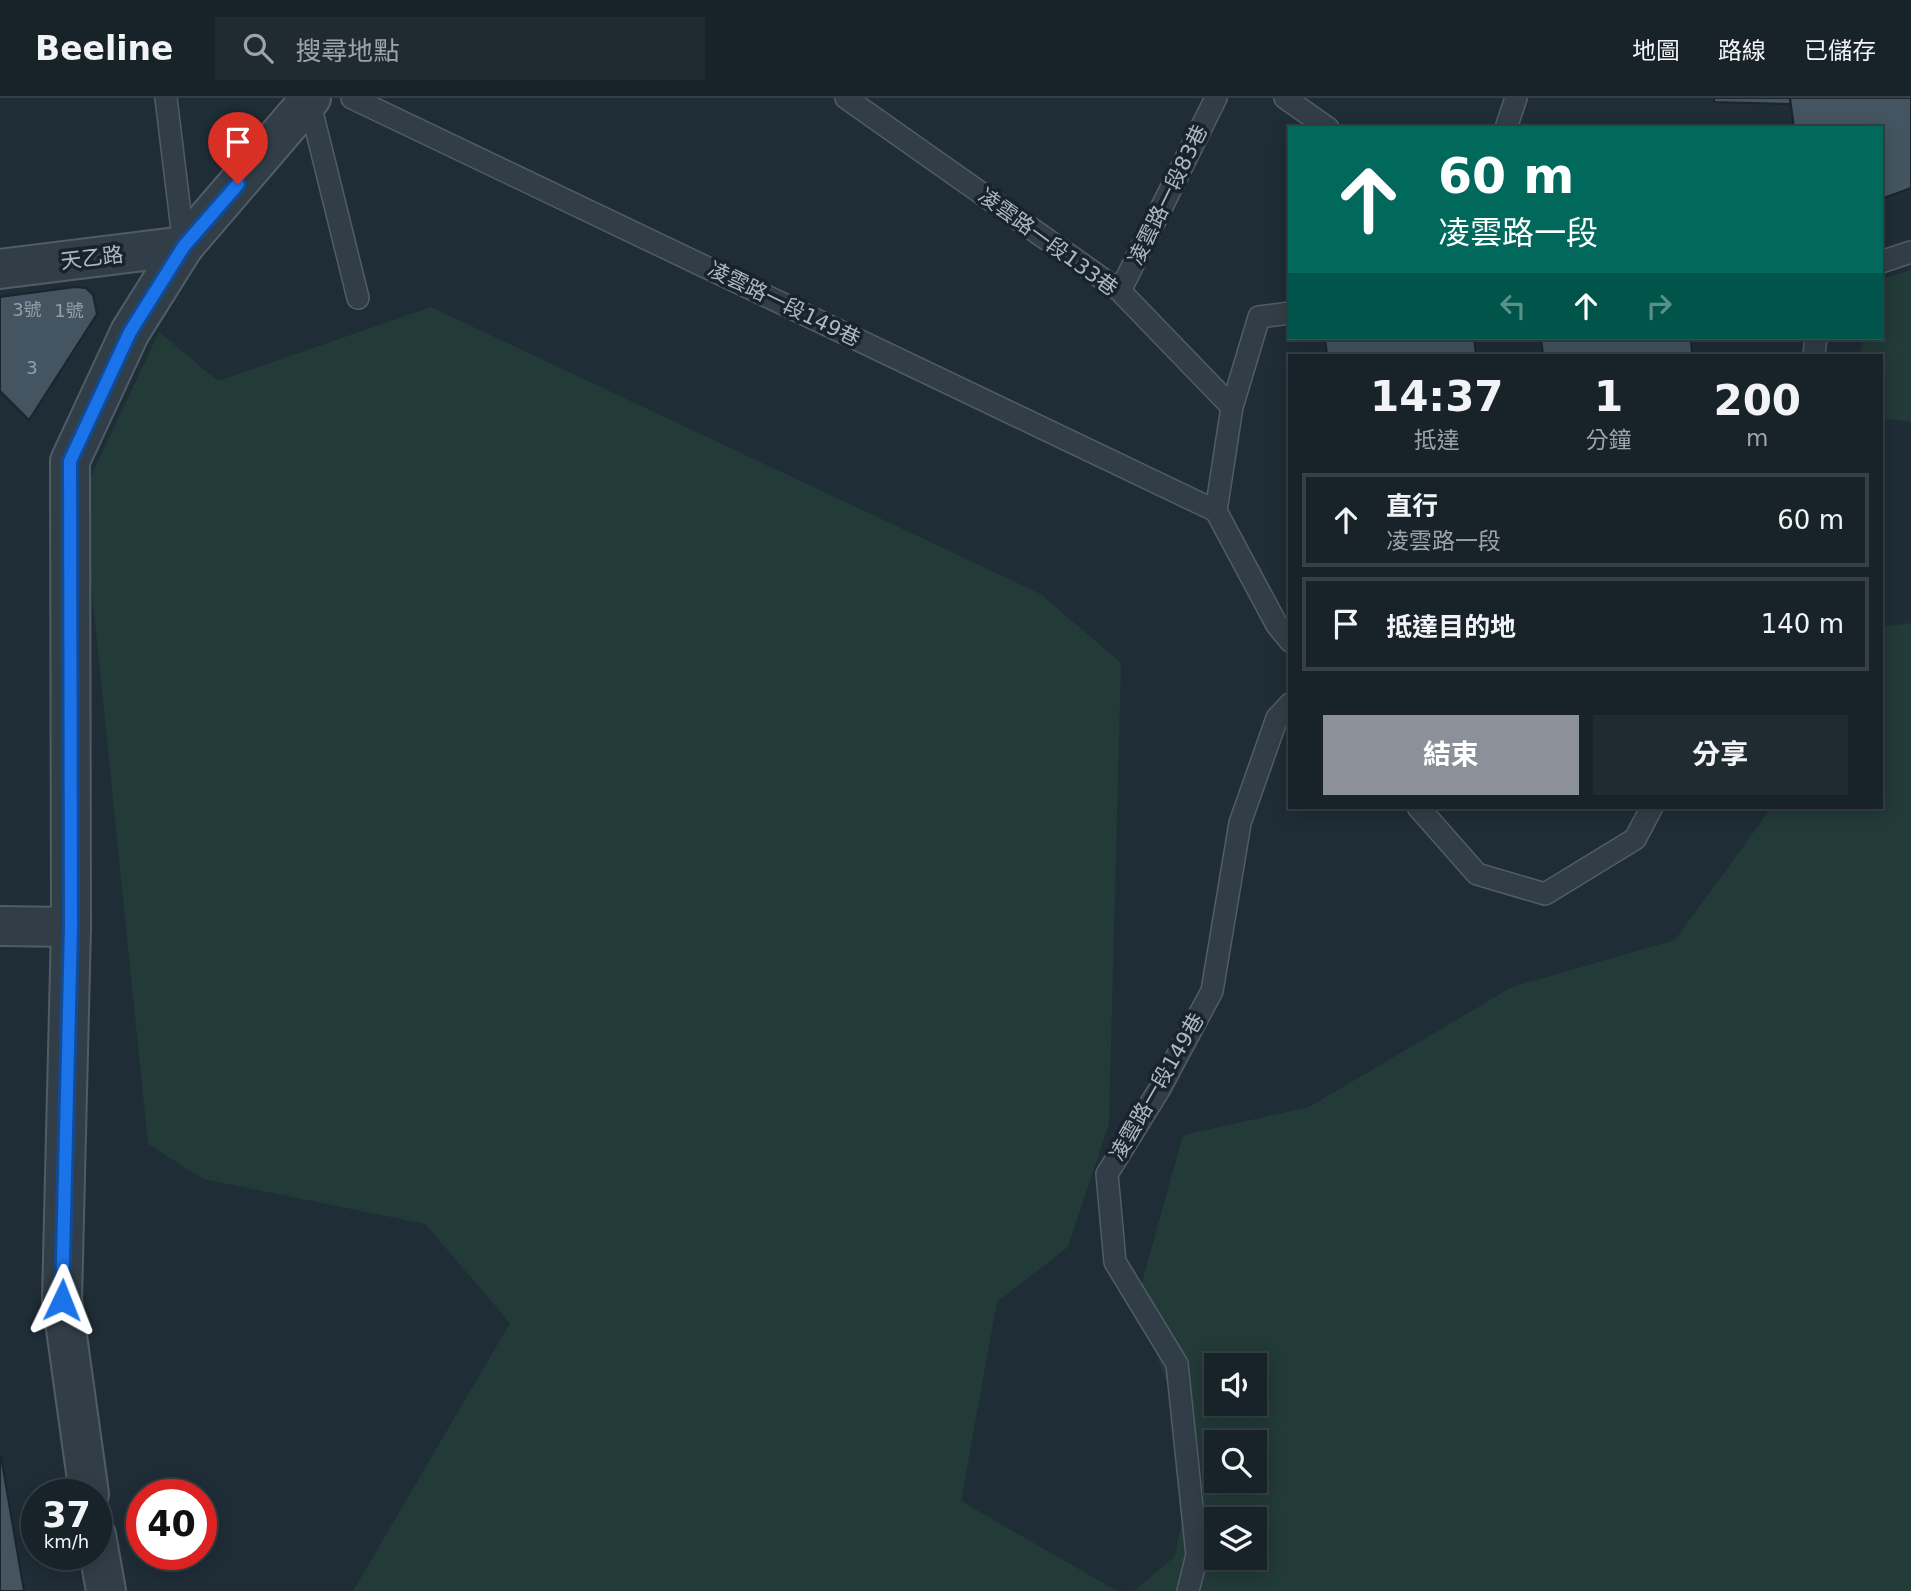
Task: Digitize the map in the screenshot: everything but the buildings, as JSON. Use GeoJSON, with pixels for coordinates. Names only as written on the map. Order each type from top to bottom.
{"type":"FeatureCollection","features":[{"type":"Feature","properties":{"kind":"street"},"geometry":{"type":"LineString","coordinates":[[87,1479],[62,1300],[71,927],[70,461],[130,332],[184,246],[310,99]]}},
{"type":"Feature","properties":{"kind":"street","name":"天乙路"},"geometry":{"type":"LineString","coordinates":[[0,269],[184,246]]}},
{"type":"Feature","properties":{"kind":"street"},"geometry":{"type":"LineString","coordinates":[[14,926],[71,927]]}},
{"type":"Feature","properties":{"kind":"street"},"geometry":{"type":"LineString","coordinates":[[102,1570],[106,1591]]}},
{"type":"Feature","properties":{"kind":"lane"},"geometry":{"type":"LineString","coordinates":[[166,98],[184,246]]}},
{"type":"Feature","properties":{"kind":"lane","name":"凌雲路一段149巷"},"geometry":{"type":"LineString","coordinates":[[352,98],[1216,511]]}},
{"type":"Feature","properties":{"kind":"lane","name":"凌雲路一段133巷"},"geometry":{"type":"LineString","coordinates":[[846,98],[1120,291],[1232,407]]}},
{"type":"Feature","properties":{"kind":"lane","name":"凌雲路一段83巷"},"geometry":{"type":"LineString","coordinates":[[1120,291],[1216,98]]}},
{"type":"Feature","properties":{"kind":"lane"},"geometry":{"type":"LineString","coordinates":[[1285,98],[1325,126]]}},
{"type":"Feature","properties":{"kind":"lane"},"geometry":{"type":"LineString","coordinates":[[1507,126],[1516,98]]}},
{"type":"Feature","properties":{"kind":"lane"},"geometry":{"type":"LineString","coordinates":[[310,99],[358,298]]}},
{"type":"Feature","properties":{"kind":"lane"},"geometry":{"type":"LineString","coordinates":[[1883,261],[1911,252]]}},
{"type":"Feature","properties":{"kind":"lane"},"geometry":{"type":"LineString","coordinates":[[1288,313],[1259,317],[1232,407],[1216,511],[1278,625],[1288,638]]}},
{"type":"Feature","properties":{"kind":"lane","name":"凌雲路一段149巷"},"geometry":{"type":"LineString","coordinates":[[1188,1591],[1197,1555],[1177,1364],[1115,1262],[1107,1174],[1159,1090],[1212,991],[1240,823],[1278,718],[1288,706]]}},
{"type":"Feature","properties":{"kind":"lane"},"geometry":{"type":"LineString","coordinates":[[1420,809],[1477,874],[1545,894],[1635,839],[1651,809]]}},
{"type":"Feature","properties":{"kind":"green space"},"geometry":{"type":"Polygon","coordinates":[[[1911,270],[1911,422],[1883,418],[1883,354],[1860,354],[1863,340],[1883,340],[1883,278],[1911,270]]]}},
{"type":"Feature","properties":{"kind":"green space"},"geometry":{"type":"Polygon","coordinates":[[[431,307],[1041,594],[1121,663],[1109,1124],[1068,1247],[997,1302],[961,1501],[1117,1591],[353,1591],[510,1323],[425,1224],[203,1179],[148,1144],[82,495],[159,332],[218,381],[431,307]]]}},
{"type":"Feature","properties":{"kind":"green space"},"geometry":{"type":"Polygon","coordinates":[[[1911,623],[1911,1591],[1134,1591],[1175,1556],[1194,1459],[1137,1300],[1183,1135],[1309,1107],[1512,987],[1675,940],[1771,809],[1883,809],[1883,627],[1911,623]]]}},
{"type":"Feature","properties":{"kind":"route"},"geometry":{"type":"LineString","coordinates":[[62,1300],[71,927],[70,461],[130,332],[184,246],[238,184]]}}]}
